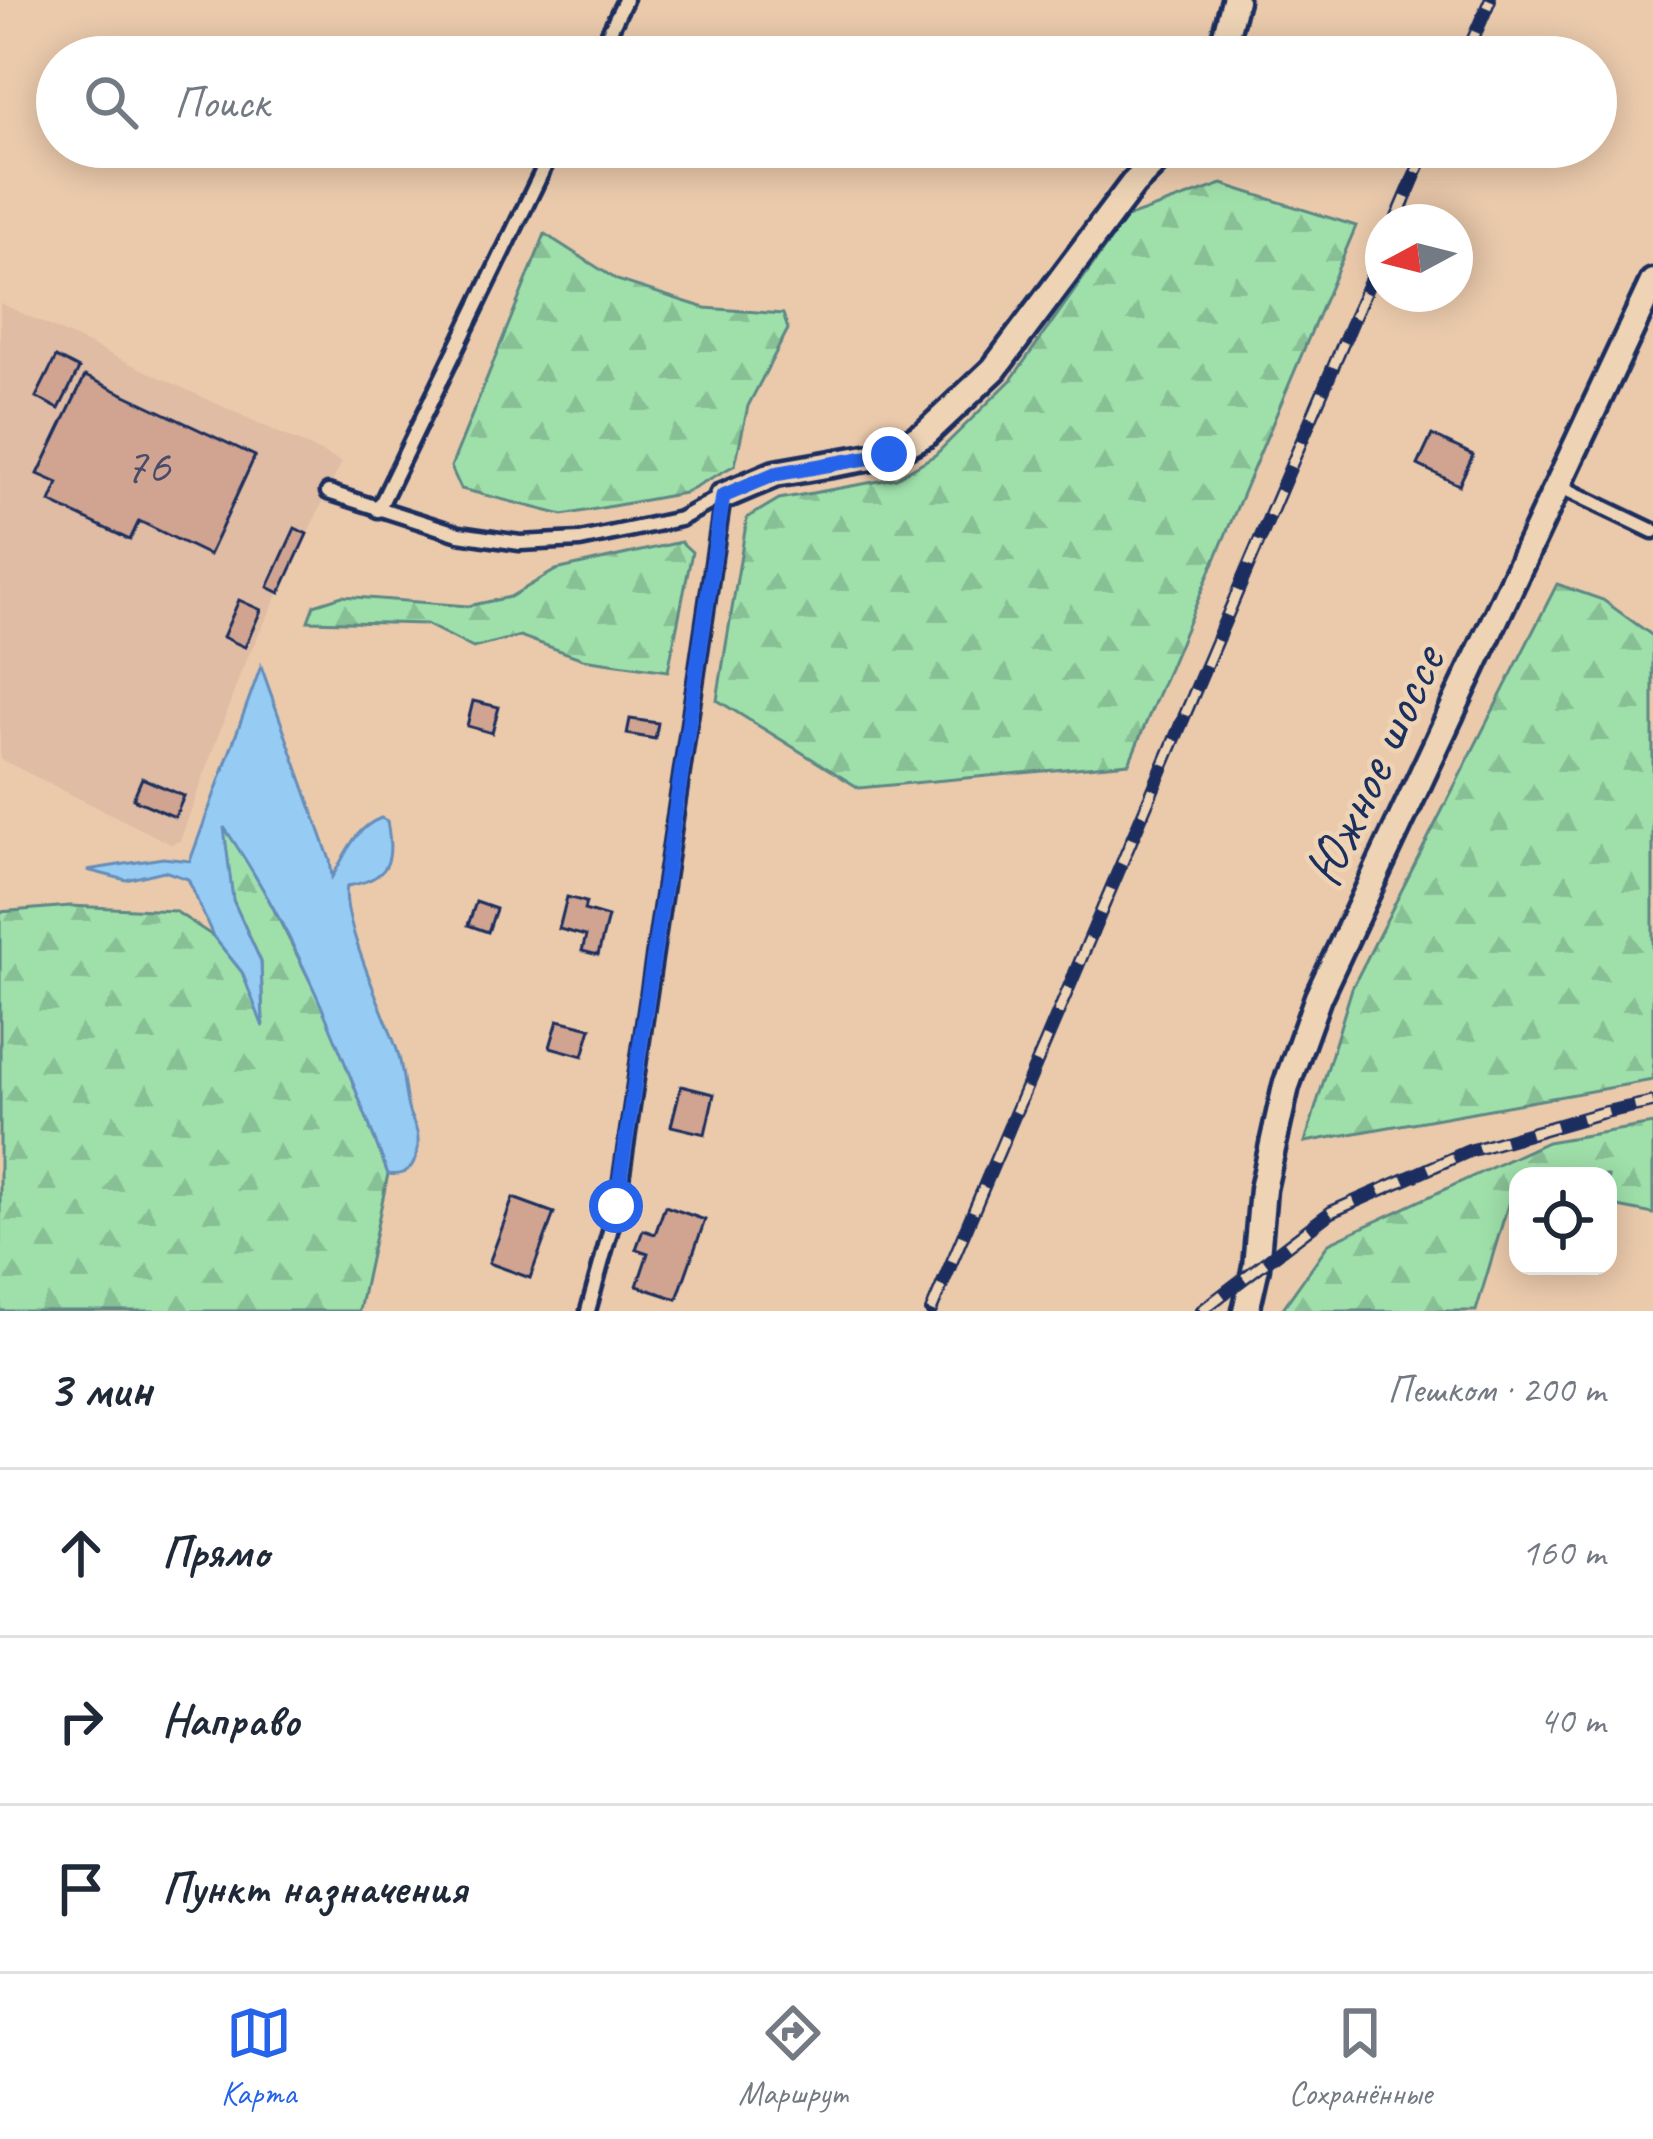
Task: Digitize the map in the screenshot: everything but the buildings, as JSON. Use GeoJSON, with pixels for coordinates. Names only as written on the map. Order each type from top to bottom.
{"type":"FeatureCollection","features":[{"type":"Feature","properties":{"kind":"street"},"geometry":{"type":"LineString","coordinates":[[1225,36],[1234,0]]}},
{"type":"Feature","properties":{"kind":"street"},"geometry":{"type":"LineString","coordinates":[[723,496],[775,474],[889,454],[925,434],[994,369],[1149,168]]}},
{"type":"Feature","properties":{"kind":"street","name":"Южное шоссе"},"geometry":{"type":"LineString","coordinates":[[1246,1311],[1256,1267],[1263,1189],[1286,1086],[1318,997],[1653,282]]}},
{"type":"Feature","properties":{"kind":"lane"},"geometry":{"type":"LineString","coordinates":[[607,36],[625,0]]}},
{"type":"Feature","properties":{"kind":"lane"},"geometry":{"type":"LineString","coordinates":[[378,510],[544,168]]}},
{"type":"Feature","properties":{"kind":"lane"},"geometry":{"type":"LineString","coordinates":[[1559,486],[1653,531]]}},
{"type":"Feature","properties":{"kind":"lane"},"geometry":{"type":"LineString","coordinates":[[328,492],[459,534],[520,543],[580,540],[680,519],[723,496]]}},
{"type":"Feature","properties":{"kind":"lane"},"geometry":{"type":"LineString","coordinates":[[588,1311],[616,1206],[723,496]]}},
{"type":"Feature","properties":{"kind":"shaded area"},"geometry":{"type":"Polygon","coordinates":[[[0,303],[342,462],[243,667],[180,841],[171,844],[0,759],[0,303]]]}},
{"type":"Feature","properties":{"kind":"green space"},"geometry":{"type":"Polygon","coordinates":[[[1222,184],[1356,226],[1129,763],[859,788],[717,700],[747,518],[779,499],[896,478],[935,455],[1011,380],[1126,218],[1222,184]]]}},
{"type":"Feature","properties":{"kind":"green space"},"geometry":{"type":"Polygon","coordinates":[[[545,234],[617,280],[705,308],[783,314],[788,329],[748,406],[735,465],[684,493],[563,515],[461,489],[451,467],[545,234]]]}},
{"type":"Feature","properties":{"kind":"green space"},"geometry":{"type":"Polygon","coordinates":[[[681,542],[692,552],[668,671],[583,659],[520,636],[473,648],[426,624],[308,621],[314,605],[342,596],[468,606],[510,597],[556,570],[681,542]]]}},
{"type":"Feature","properties":{"kind":"green space"},"geometry":{"type":"Polygon","coordinates":[[[1557,584],[1603,600],[1653,636],[1653,1080],[1305,1142],[1352,988],[1557,584]]]}},
{"type":"Feature","properties":{"kind":"green space"},"geometry":{"type":"Polygon","coordinates":[[[222,824],[256,874],[327,1014],[388,1174],[359,1311],[0,1311],[0,912],[70,906],[175,911],[213,936],[242,972],[263,1022],[261,962],[233,900],[222,824]]]}},
{"type":"Feature","properties":{"kind":"green space"},"geometry":{"type":"Polygon","coordinates":[[[1653,1124],[1653,1214],[1617,1207],[1617,1167],[1509,1167],[1509,1201],[1476,1311],[1281,1311],[1329,1243],[1547,1142],[1653,1124]]]}},
{"type":"Feature","properties":{"kind":"water"},"geometry":{"type":"Polygon","coordinates":[[[261,666],[332,877],[364,829],[381,818],[387,821],[386,866],[373,879],[347,886],[347,900],[356,941],[399,1055],[418,1135],[415,1160],[403,1173],[388,1174],[296,952],[224,827],[233,900],[261,962],[263,1027],[242,972],[213,936],[188,879],[164,871],[126,880],[87,870],[163,858],[190,861],[261,666]]]}},
{"type":"Feature","properties":{"kind":"railway"},"geometry":{"type":"LineString","coordinates":[[1474,36],[1490,0]]}},
{"type":"Feature","properties":{"kind":"railway"},"geometry":{"type":"LineString","coordinates":[[1403,204],[1418,168]]}},
{"type":"Feature","properties":{"kind":"railway"},"geometry":{"type":"LineString","coordinates":[[931,1311],[1365,292]]}},
{"type":"Feature","properties":{"kind":"railway"},"geometry":{"type":"LineString","coordinates":[[1201,1311],[1331,1212],[1469,1151],[1653,1102]]}},
{"type":"Feature","properties":{"kind":"route"},"geometry":{"type":"LineString","coordinates":[[616,1206],[723,496],[775,474],[889,454]]}}]}
